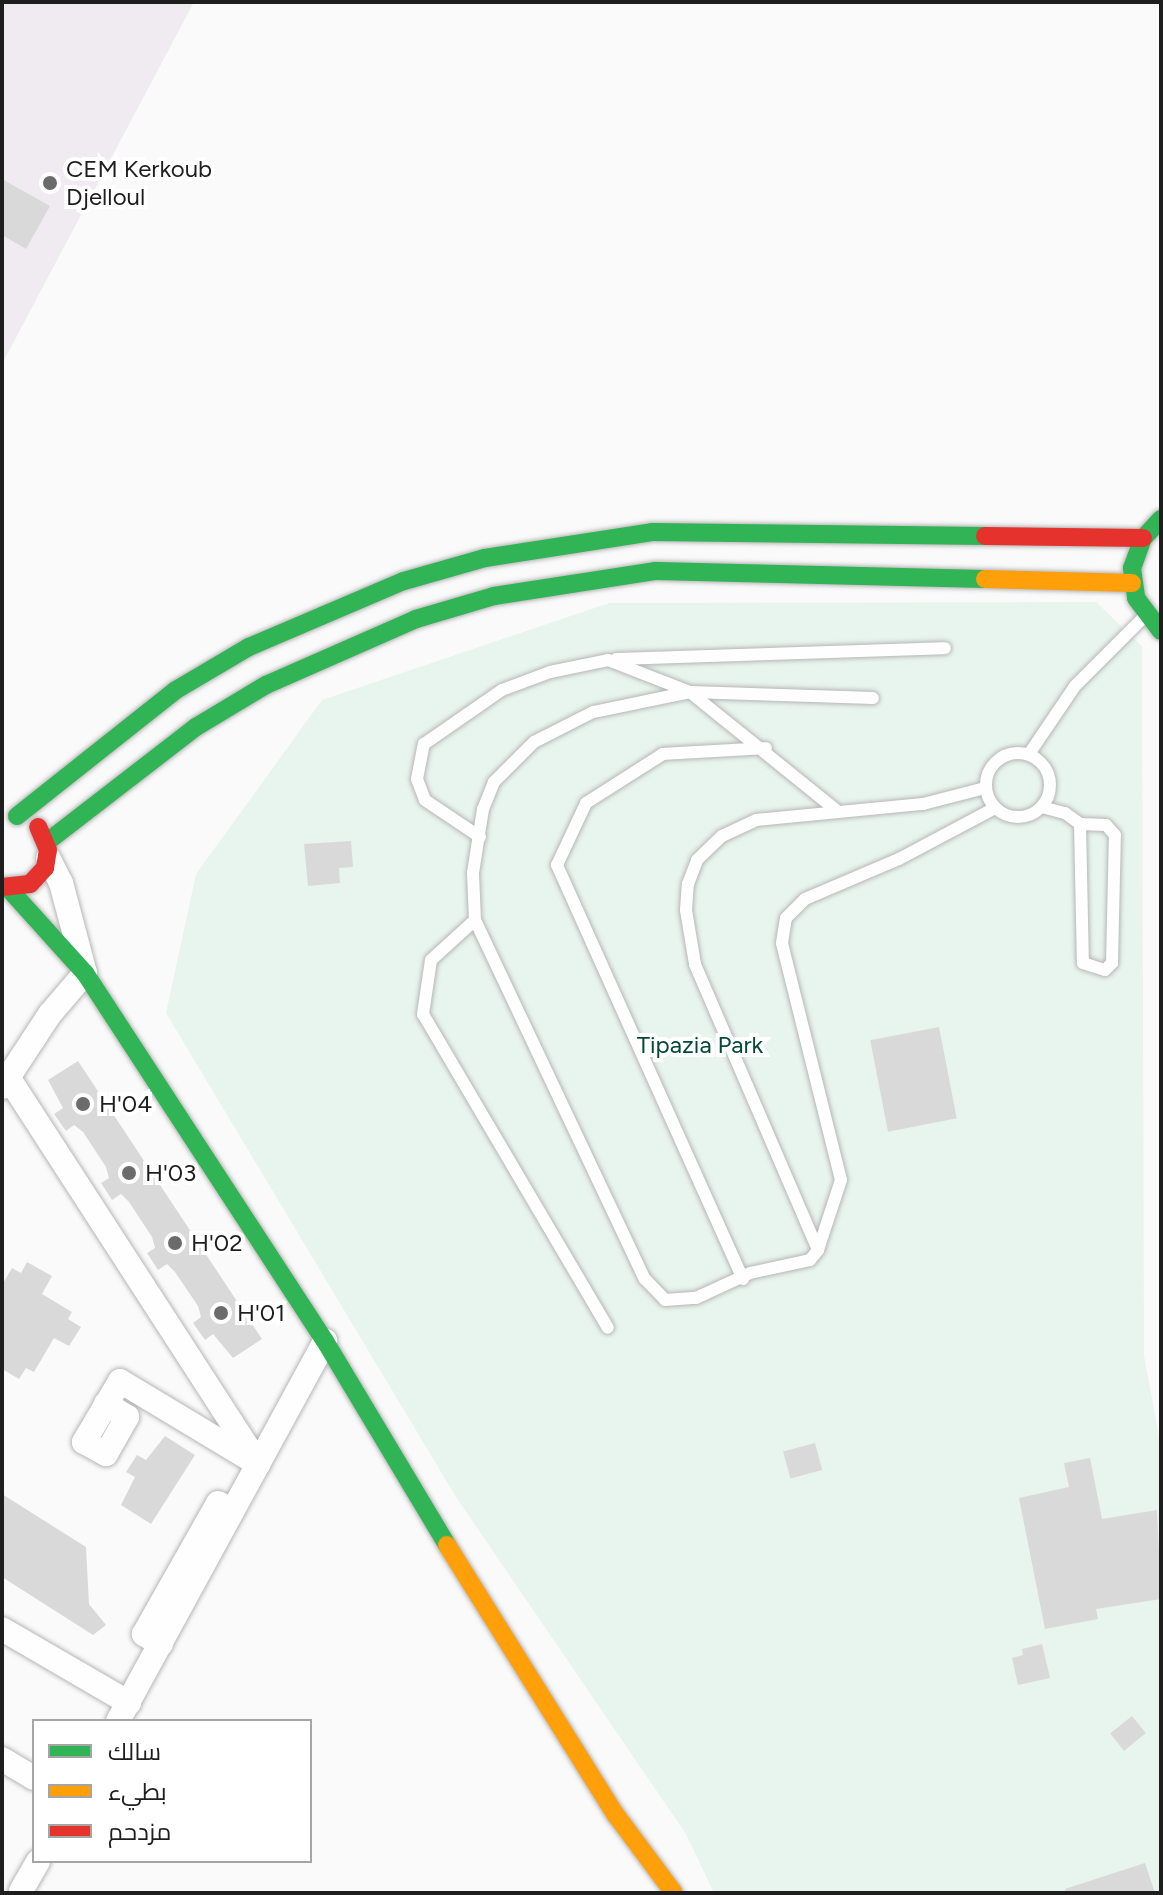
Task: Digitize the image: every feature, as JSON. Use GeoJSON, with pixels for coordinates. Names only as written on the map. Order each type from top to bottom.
{"type":"FeatureCollection","features":[{"type":"Feature","properties":{"kind":"street"},"geometry":{"type":"LineString","coordinates":[[1161,519],[1143,538],[1132,583],[1145,616],[1161,631]]}},
{"type":"Feature","properties":{"kind":"street"},"geometry":{"type":"LineString","coordinates":[[8,812],[176,690],[249,647],[404,581],[485,558],[652,532],[1143,538]]}},
{"type":"Feature","properties":{"kind":"street"},"geometry":{"type":"LineString","coordinates":[[674,1893],[616,1815],[518,1663],[325,1341],[85,973],[5,889],[39,877],[47,850],[196,727],[266,685],[365,639],[494,596],[656,571],[1132,583]]}},
{"type":"Feature","properties":{"kind":"street"},"geometry":{"type":"LineString","coordinates":[[8,812],[36,824],[61,883],[85,973]]}},
{"type":"Feature","properties":{"kind":"street"},"geometry":{"type":"LineString","coordinates":[[85,973],[5,1082],[258,1464]]}},
{"type":"Feature","properties":{"kind":"street"},"geometry":{"type":"LineString","coordinates":[[2,1629],[123,1712],[161,1644],[144,1634],[218,1503],[232,1511],[325,1341]]}},
{"type":"Feature","properties":{"kind":"street"},"geometry":{"type":"LineString","coordinates":[[106,1404],[120,1381],[258,1464]]}},
{"type":"Feature","properties":{"kind":"street"},"geometry":{"type":"LineString","coordinates":[[2,1759],[32,1777]]}},
{"type":"Feature","properties":{"kind":"street"},"geometry":{"type":"LineString","coordinates":[[21,1891],[37,1863]]}},
{"type":"Feature","properties":{"kind":"lane"},"geometry":{"type":"LineString","coordinates":[[985,788],[998,759],[1029,754],[1075,686],[1145,616]]}},
{"type":"Feature","properties":{"kind":"lane"},"geometry":{"type":"LineString","coordinates":[[480,837],[425,800],[417,779],[424,744],[502,690],[550,672],[608,660],[945,648]]}},
{"type":"Feature","properties":{"kind":"lane"},"geometry":{"type":"LineString","coordinates":[[608,660],[690,692],[766,748],[836,810]]}},
{"type":"Feature","properties":{"kind":"lane"},"geometry":{"type":"LineString","coordinates":[[873,698],[690,692],[593,712],[534,742],[494,782],[473,873],[475,920],[645,1279],[665,1300],[696,1298],[743,1279],[810,1260],[818,1250],[841,1180],[782,943],[786,918],[805,899],[899,859],[995,808],[1024,817],[1042,807],[1065,813],[1080,824],[1106,825],[1115,835],[1112,963],[1105,970],[1083,963],[1080,824]]}},
{"type":"Feature","properties":{"kind":"lane"},"geometry":{"type":"LineString","coordinates":[[743,1279],[557,865],[586,803],[663,754],[766,748]]}},
{"type":"Feature","properties":{"kind":"lane"},"geometry":{"type":"LineString","coordinates":[[1029,754],[1049,777],[1042,807]]}},
{"type":"Feature","properties":{"kind":"lane"},"geometry":{"type":"LineString","coordinates":[[818,1250],[715,1021],[695,964],[686,910],[697,860],[722,836],[756,820],[923,804],[985,788]]}},
{"type":"Feature","properties":{"kind":"lane"},"geometry":{"type":"LineString","coordinates":[[985,788],[995,808]]}},
{"type":"Feature","properties":{"kind":"lane"},"geometry":{"type":"LineString","coordinates":[[475,920],[431,960],[423,1014],[608,1328]]}},
{"type":"Feature","properties":{"kind":"shaded area","name":"CEM Kerkoub Djelloul"},"geometry":{"type":"Polygon","coordinates":[[[2,2],[194,2],[2,364],[2,2]]]}},
{"type":"Feature","properties":{"kind":"green space","name":"Tipazia Park"},"geometry":{"type":"Polygon","coordinates":[[[1096,602],[1142,646],[1144,1356],[1161,1447],[1161,1893],[714,1893],[686,1834],[456,1497],[166,1013],[196,874],[322,700],[609,603],[1096,602]]]}},
{"type":"Feature","properties":{"kind":"building"},"geometry":{"type":"Polygon","coordinates":[[[2,179],[50,206],[26,249],[2,235],[2,179]]]}},
{"type":"Feature","properties":{"kind":"building"},"geometry":{"type":"Polygon","coordinates":[[[351,841],[353,867],[339,868],[340,883],[308,886],[304,844],[351,841]]]}},
{"type":"Feature","properties":{"kind":"building"},"geometry":{"type":"Polygon","coordinates":[[[939,1027],[957,1118],[888,1132],[870,1040],[939,1027]]]}},
{"type":"Feature","properties":{"kind":"building"},"geometry":{"type":"Polygon","coordinates":[[[78,1061],[262,1339],[233,1358],[213,1334],[205,1340],[193,1323],[201,1317],[198,1306],[167,1264],[158,1270],[147,1253],[155,1248],[152,1237],[121,1194],[112,1200],[101,1183],[109,1178],[106,1167],[83,1132],[74,1125],[66,1131],[54,1114],[63,1108],[48,1080],[78,1061]]]}},
{"type":"Feature","properties":{"kind":"building"},"geometry":{"type":"Polygon","coordinates":[[[27,1262],[52,1276],[42,1294],[72,1312],[68,1319],[81,1327],[69,1346],[54,1338],[34,1372],[26,1368],[19,1379],[2,1369],[2,1285],[12,1268],[21,1273],[27,1262]]]}},
{"type":"Feature","properties":{"kind":"building"},"geometry":{"type":"Polygon","coordinates":[[[165,1436],[195,1455],[151,1524],[121,1505],[135,1477],[126,1472],[137,1455],[146,1460],[165,1436]]]}},
{"type":"Feature","properties":{"kind":"building"},"geometry":{"type":"Polygon","coordinates":[[[815,1443],[822,1470],[790,1479],[783,1452],[815,1443]]]}},
{"type":"Feature","properties":{"kind":"building"},"geometry":{"type":"Polygon","coordinates":[[[1090,1458],[1102,1519],[1157,1510],[1161,1599],[1096,1609],[1098,1619],[1045,1629],[1019,1498],[1069,1487],[1064,1463],[1090,1458]]]}},
{"type":"Feature","properties":{"kind":"building"},"geometry":{"type":"Polygon","coordinates":[[[2,1494],[86,1547],[89,1604],[106,1625],[93,1635],[2,1577],[2,1494]]]}},
{"type":"Feature","properties":{"kind":"building"},"geometry":{"type":"Polygon","coordinates":[[[1042,1644],[1050,1678],[1018,1685],[1012,1658],[1023,1655],[1022,1649],[1042,1644]]]}},
{"type":"Feature","properties":{"kind":"building"},"geometry":{"type":"Polygon","coordinates":[[[1132,1716],[1146,1733],[1124,1751],[1110,1734],[1132,1716]]]}},
{"type":"Feature","properties":{"kind":"building"},"geometry":{"type":"Polygon","coordinates":[[[1145,1863],[1155,1893],[1066,1893],[1065,1889],[1145,1863]]]}},
{"type":"Feature","properties":{"kind":"traffic: fast"},"geometry":{"type":"LineString","coordinates":[[1161,519],[1143,538],[1132,568],[1136,598],[1161,631]]}},
{"type":"Feature","properties":{"kind":"traffic: fast"},"geometry":{"type":"LineString","coordinates":[[17,816],[176,690],[249,647],[404,581],[485,558],[652,532],[985,536]]}},
{"type":"Feature","properties":{"kind":"traffic: fast"},"geometry":{"type":"LineString","coordinates":[[47,842],[196,727],[266,685],[416,619],[494,596],[656,571],[985,579]]}},
{"type":"Feature","properties":{"kind":"traffic: fast"},"geometry":{"type":"LineString","coordinates":[[9,889],[85,973],[325,1341],[447,1545]]}},
{"type":"Feature","properties":{"kind":"traffic: slow"},"geometry":{"type":"LineString","coordinates":[[985,579],[1132,583]]}},
{"type":"Feature","properties":{"kind":"traffic: slow"},"geometry":{"type":"LineString","coordinates":[[447,1545],[616,1815],[674,1893]]}},
{"type":"Feature","properties":{"kind":"traffic: jam"},"geometry":{"type":"LineString","coordinates":[[985,536],[1143,538]]}},
{"type":"Feature","properties":{"kind":"traffic: jam"},"geometry":{"type":"LineString","coordinates":[[2,887],[30,884],[45,868],[48,850],[38,827]]}},
{"type":"Feature","properties":{"kind":"place","name":"CEM Kerkoub Djelloul"},"geometry":{"type":"Point","coordinates":[50,183]}},
{"type":"Feature","properties":{"kind":"place","name":"H'04"},"geometry":{"type":"Point","coordinates":[83,1104]}},
{"type":"Feature","properties":{"kind":"place","name":"H'03"},"geometry":{"type":"Point","coordinates":[129,1173]}},
{"type":"Feature","properties":{"kind":"place","name":"H'02"},"geometry":{"type":"Point","coordinates":[175,1243]}},
{"type":"Feature","properties":{"kind":"place","name":"H'01"},"geometry":{"type":"Point","coordinates":[221,1313]}}]}
